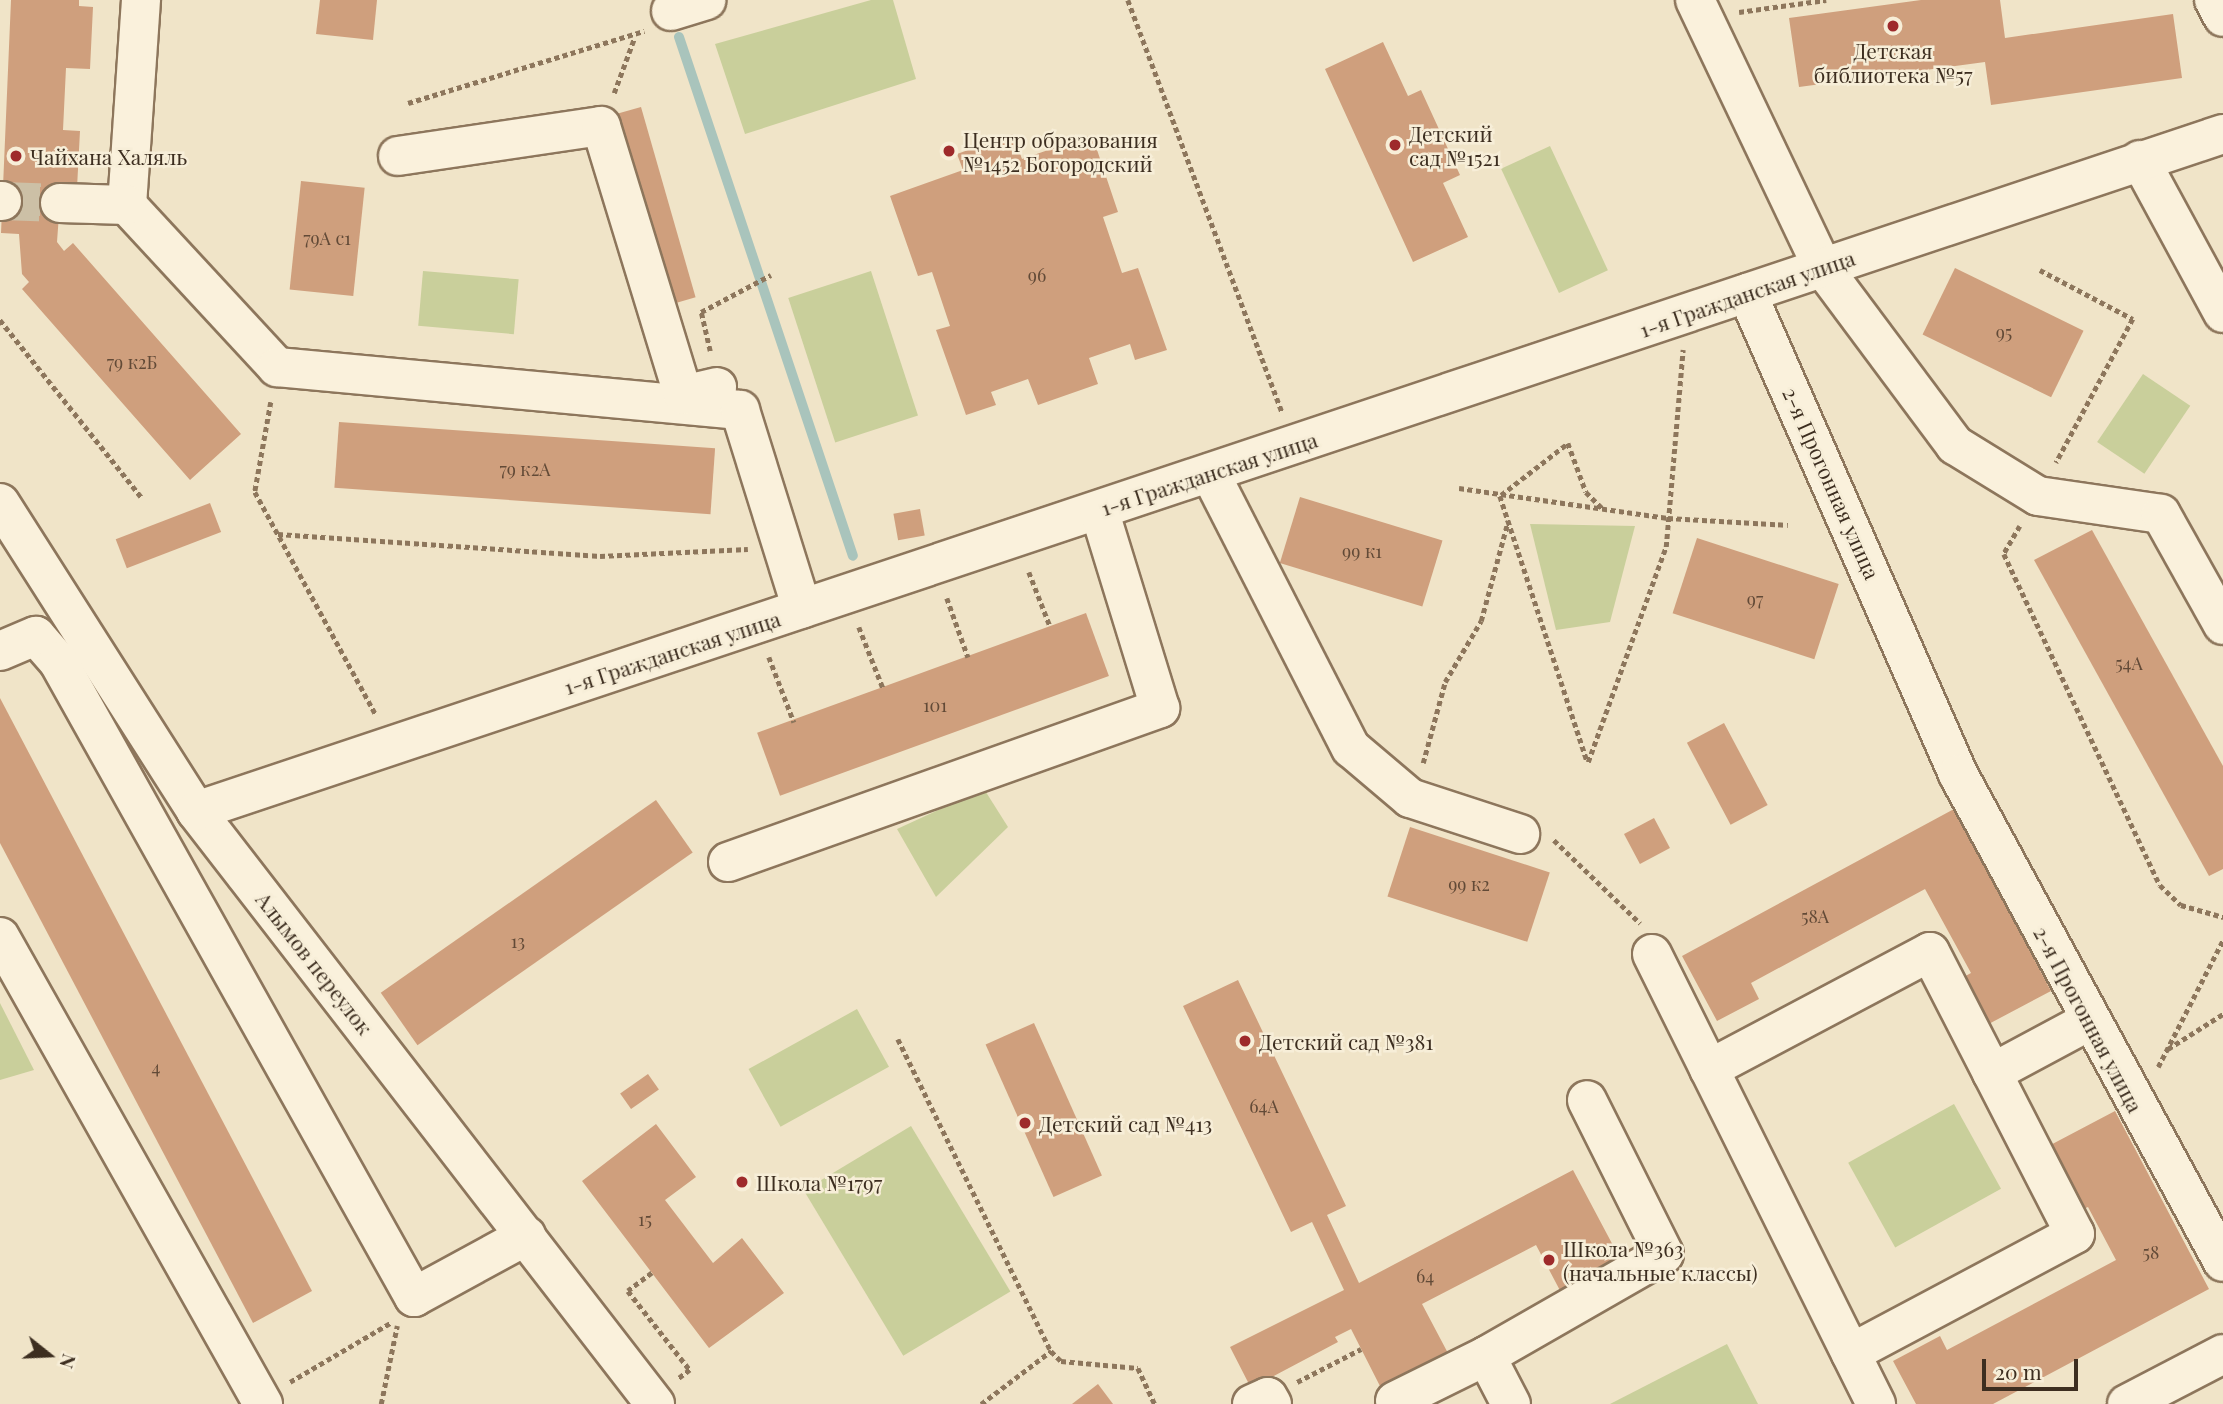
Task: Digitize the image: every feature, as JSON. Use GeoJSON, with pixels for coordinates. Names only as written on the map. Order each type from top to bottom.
{"type":"FeatureCollection","features":[{"type":"Feature","properties":{"kind":"street"},"geometry":{"type":"LineString","coordinates":[[127,205],[141,0]]}},
{"type":"Feature","properties":{"kind":"street"},"geometry":{"type":"LineString","coordinates":[[2214,0],[2223,17]]}},
{"type":"Feature","properties":{"kind":"street"},"geometry":{"type":"LineString","coordinates":[[1700,8],[1823,268],[1955,445],[2038,496],[2161,514],[2223,625]]}},
{"type":"Feature","properties":{"kind":"street"},"geometry":{"type":"LineString","coordinates":[[398,156],[601,126],[683,395],[718,386],[740,410],[802,609]]}},
{"type":"Feature","properties":{"kind":"street","name":"1-я Гражданская улица"},"geometry":{"type":"LineString","coordinates":[[196,811],[2223,134]]}},
{"type":"Feature","properties":{"kind":"street"},"geometry":{"type":"LineString","coordinates":[[2140,160],[2223,313]]}},
{"type":"Feature","properties":{"kind":"street"},"geometry":{"type":"LineString","coordinates":[[60,203],[127,205],[277,367],[740,410]]}},
{"type":"Feature","properties":{"kind":"street","name":"2-я Прогонная улица"},"geometry":{"type":"LineString","coordinates":[[1747,293],[1916,673],[1958,775],[2089,1021],[2223,1262]]}},
{"type":"Feature","properties":{"kind":"street"},"geometry":{"type":"LineString","coordinates":[[1210,473],[1351,748],[1410,798],[1520,834]]}},
{"type":"Feature","properties":{"kind":"street","name":"Алымов переулок"},"geometry":{"type":"LineString","coordinates":[[0,503],[196,811],[526,1236],[665,1393]]}},
{"type":"Feature","properties":{"kind":"street"},"geometry":{"type":"LineString","coordinates":[[728,862],[1160,708],[1099,510]]}},
{"type":"Feature","properties":{"kind":"street"},"geometry":{"type":"LineString","coordinates":[[0,651],[36,636],[58,661],[414,1297],[526,1236]]}},
{"type":"Feature","properties":{"kind":"street"},"geometry":{"type":"LineString","coordinates":[[0,937],[262,1402]]}},
{"type":"Feature","properties":{"kind":"street"},"geometry":{"type":"LineString","coordinates":[[1646,938],[1876,1404]]}},
{"type":"Feature","properties":{"kind":"street"},"geometry":{"type":"LineString","coordinates":[[1709,1069],[1930,952],[2075,1234],[1851,1353]]}},
{"type":"Feature","properties":{"kind":"street"},"geometry":{"type":"LineString","coordinates":[[1993,1073],[2089,1021]]}},
{"type":"Feature","properties":{"kind":"street"},"geometry":{"type":"LineString","coordinates":[[1395,1401],[1486,1356],[1664,1254],[1587,1100]]}},
{"type":"Feature","properties":{"kind":"street"},"geometry":{"type":"LineString","coordinates":[[2126,1404],[2223,1354]]}},
{"type":"Feature","properties":{"kind":"street"},"geometry":{"type":"LineString","coordinates":[[1486,1356],[1511,1404]]}},
{"type":"Feature","properties":{"kind":"path"},"geometry":{"type":"LineString","coordinates":[[1128,0],[1282,413],[1273,420]]}},
{"type":"Feature","properties":{"kind":"path"},"geometry":{"type":"LineString","coordinates":[[1700,8],[1826,0]]}},
{"type":"Feature","properties":{"kind":"path"},"geometry":{"type":"LineString","coordinates":[[408,103],[635,38],[689,5]]}},
{"type":"Feature","properties":{"kind":"path"},"geometry":{"type":"LineString","coordinates":[[601,126],[635,38]]}},
{"type":"Feature","properties":{"kind":"path"},"geometry":{"type":"LineString","coordinates":[[2040,270],[2133,319],[2004,554],[2160,885],[2181,905],[2223,916]]}},
{"type":"Feature","properties":{"kind":"path"},"geometry":{"type":"LineString","coordinates":[[701,313],[771,275]]}},
{"type":"Feature","properties":{"kind":"path"},"geometry":{"type":"LineString","coordinates":[[0,320],[142,498]]}},
{"type":"Feature","properties":{"kind":"path"},"geometry":{"type":"LineString","coordinates":[[1500,496],[1588,762],[1666,547],[1684,342]]}},
{"type":"Feature","properties":{"kind":"path"},"geometry":{"type":"LineString","coordinates":[[277,367],[255,492],[393,746]]}},
{"type":"Feature","properties":{"kind":"path"},"geometry":{"type":"LineString","coordinates":[[1500,496],[1568,443],[1586,492],[1604,510]]}},
{"type":"Feature","properties":{"kind":"path"},"geometry":{"type":"LineString","coordinates":[[1459,488],[1668,518],[1788,525]]}},
{"type":"Feature","properties":{"kind":"path"},"geometry":{"type":"LineString","coordinates":[[1410,798],[1445,682],[1481,621],[1508,521]]}},
{"type":"Feature","properties":{"kind":"path"},"geometry":{"type":"LineString","coordinates":[[278,534],[600,556],[783,548]]}},
{"type":"Feature","properties":{"kind":"path"},"geometry":{"type":"LineString","coordinates":[[1029,572],[1050,626]]}},
{"type":"Feature","properties":{"kind":"path"},"geometry":{"type":"LineString","coordinates":[[947,598],[968,657]]}},
{"type":"Feature","properties":{"kind":"path"},"geometry":{"type":"LineString","coordinates":[[858,626],[883,688]]}},
{"type":"Feature","properties":{"kind":"path"},"geometry":{"type":"LineString","coordinates":[[768,655],[794,722]]}},
{"type":"Feature","properties":{"kind":"path"},"geometry":{"type":"LineString","coordinates":[[1520,834],[1557,841],[1646,938]]}},
{"type":"Feature","properties":{"kind":"path"},"geometry":{"type":"LineString","coordinates":[[2137,1109],[2223,940]]}},
{"type":"Feature","properties":{"kind":"path"},"geometry":{"type":"LineString","coordinates":[[2167,1050],[2223,1014]]}},
{"type":"Feature","properties":{"kind":"path"},"geometry":{"type":"LineString","coordinates":[[898,1039],[1051,1351],[1061,1361],[1138,1368],[1156,1404]]}},
{"type":"Feature","properties":{"kind":"path"},"geometry":{"type":"LineString","coordinates":[[652,1273],[628,1291],[690,1370],[665,1393]]}},
{"type":"Feature","properties":{"kind":"path"},"geometry":{"type":"LineString","coordinates":[[262,1402],[398,1318]]}},
{"type":"Feature","properties":{"kind":"path"},"geometry":{"type":"LineString","coordinates":[[1264,1402],[1361,1349]]}},
{"type":"Feature","properties":{"kind":"path"},"geometry":{"type":"LineString","coordinates":[[981,1404],[1051,1351]]}},
{"type":"Feature","properties":{"kind":"green space"},"geometry":{"type":"Polygon","coordinates":[[[871,0],[893,0],[916,79],[745,134],[715,44],[871,0]]]}},
{"type":"Feature","properties":{"kind":"green space"},"geometry":{"type":"Polygon","coordinates":[[[1550,146],[1608,270],[1559,293],[1501,169],[1550,146]]]}},
{"type":"Feature","properties":{"kind":"green space"},"geometry":{"type":"Polygon","coordinates":[[[423,271],[519,279],[514,334],[418,326],[423,271]]]}},
{"type":"Feature","properties":{"kind":"green space"},"geometry":{"type":"Polygon","coordinates":[[[871,271],[918,416],[835,442],[788,298],[871,271]]]}},
{"type":"Feature","properties":{"kind":"green space"},"geometry":{"type":"Polygon","coordinates":[[[2143,374],[2190,406],[2144,474],[2097,442],[2143,374]]]}},
{"type":"Feature","properties":{"kind":"green space"},"geometry":{"type":"Polygon","coordinates":[[[1530,524],[1635,526],[1610,622],[1556,630],[1530,524]]]}},
{"type":"Feature","properties":{"kind":"green space"},"geometry":{"type":"Polygon","coordinates":[[[984,789],[1008,827],[936,897],[897,829],[984,789]]]}},
{"type":"Feature","properties":{"kind":"green space"},"geometry":{"type":"Polygon","coordinates":[[[0,1003],[34,1070],[0,1080],[0,1003]]]}},
{"type":"Feature","properties":{"kind":"green space"},"geometry":{"type":"Polygon","coordinates":[[[857,1009],[889,1067],[781,1127],[749,1069],[857,1009]]]}},
{"type":"Feature","properties":{"kind":"green space"},"geometry":{"type":"Polygon","coordinates":[[[1954,1104],[2001,1189],[1895,1248],[1848,1163],[1954,1104]]]}},
{"type":"Feature","properties":{"kind":"green space"},"geometry":{"type":"Polygon","coordinates":[[[911,1126],[1010,1291],[903,1356],[804,1190],[911,1126]]]}},
{"type":"Feature","properties":{"kind":"green space"},"geometry":{"type":"Polygon","coordinates":[[[1727,1344],[1758,1404],[1610,1404],[1727,1344]]]}},
{"type":"Feature","properties":{"kind":"building"},"geometry":{"type":"Polygon","coordinates":[[[11,0],[79,0],[79,6],[93,7],[90,69],[66,68],[63,130],[80,131],[77,188],[61,187],[57,242],[64,251],[73,243],[241,434],[190,480],[22,289],[29,282],[22,274],[19,234],[1,233],[11,0]]]}},
{"type":"Feature","properties":{"kind":"building"},"geometry":{"type":"Polygon","coordinates":[[[320,0],[377,0],[373,40],[316,34],[320,0]]]}},
{"type":"Feature","properties":{"kind":"building"},"geometry":{"type":"Polygon","coordinates":[[[1921,0],[2000,0],[2005,38],[2173,14],[2182,78],[1991,105],[1985,62],[1799,87],[1789,18],[1921,0]]]}},
{"type":"Feature","properties":{"kind":"building"},"geometry":{"type":"Polygon","coordinates":[[[1383,42],[1408,96],[1421,90],[1460,175],[1443,183],[1468,237],[1413,262],[1325,69],[1383,42]]]}},
{"type":"Feature","properties":{"kind":"building"},"geometry":{"type":"Polygon","coordinates":[[[641,107],[696,297],[673,304],[618,114],[641,107]]]}},
{"type":"Feature","properties":{"kind":"building"},"geometry":{"type":"Polygon","coordinates":[[[1013,134],[1022,159],[1092,135],[1118,212],[1103,217],[1122,273],[1138,268],[1167,350],[1135,360],[1130,344],[1089,358],[1098,384],[1038,405],[1028,379],[991,392],[996,405],[966,415],[936,330],[950,326],[932,272],[918,276],[890,196],[963,170],[957,154],[1013,134]]]}},
{"type":"Feature","properties":{"kind":"building"},"geometry":{"type":"Polygon","coordinates":[[[301,181],[365,188],[353,296],[290,289],[301,181]]]}},
{"type":"Feature","properties":{"kind":"building"},"geometry":{"type":"Polygon","coordinates":[[[1955,268],[2084,331],[2051,397],[1923,335],[1955,268]]]}},
{"type":"Feature","properties":{"kind":"building"},"geometry":{"type":"Polygon","coordinates":[[[339,422],[715,448],[710,514],[334,488],[339,422]]]}},
{"type":"Feature","properties":{"kind":"building"},"geometry":{"type":"Polygon","coordinates":[[[1300,497],[1442,541],[1422,607],[1280,563],[1300,497]]]}},
{"type":"Feature","properties":{"kind":"building"},"geometry":{"type":"Polygon","coordinates":[[[210,503],[221,532],[127,568],[116,539],[210,503]]]}},
{"type":"Feature","properties":{"kind":"building"},"geometry":{"type":"Polygon","coordinates":[[[920,509],[925,536],[898,540],[893,514],[920,509]]]}},
{"type":"Feature","properties":{"kind":"building"},"geometry":{"type":"Polygon","coordinates":[[[2092,530],[2223,766],[2223,869],[2209,876],[2034,560],[2092,530]]]}},
{"type":"Feature","properties":{"kind":"building"},"geometry":{"type":"Polygon","coordinates":[[[1697,538],[1839,584],[1814,659],[1673,613],[1697,538]]]}},
{"type":"Feature","properties":{"kind":"building"},"geometry":{"type":"Polygon","coordinates":[[[1086,613],[1109,676],[780,796],[757,733],[1086,613]]]}},
{"type":"Feature","properties":{"kind":"building"},"geometry":{"type":"Polygon","coordinates":[[[0,698],[312,1291],[253,1323],[0,843],[0,698]]]}},
{"type":"Feature","properties":{"kind":"building"},"geometry":{"type":"Polygon","coordinates":[[[1724,723],[1768,805],[1731,825],[1687,743],[1724,723]]]}},
{"type":"Feature","properties":{"kind":"building"},"geometry":{"type":"Polygon","coordinates":[[[656,800],[693,852],[417,1045],[381,993],[656,800]]]}},
{"type":"Feature","properties":{"kind":"building"},"geometry":{"type":"Polygon","coordinates":[[[1954,809],[2051,991],[1983,1027],[1958,980],[1971,973],[1925,889],[1751,983],[1759,999],[1717,1021],[1682,956],[1954,809]]]}},
{"type":"Feature","properties":{"kind":"building"},"geometry":{"type":"Polygon","coordinates":[[[1654,818],[1670,848],[1640,864],[1624,834],[1654,818]]]}},
{"type":"Feature","properties":{"kind":"building"},"geometry":{"type":"Polygon","coordinates":[[[1410,827],[1550,872],[1527,942],[1387,896],[1410,827]]]}},
{"type":"Feature","properties":{"kind":"building"},"geometry":{"type":"Polygon","coordinates":[[[1238,980],[1346,1206],[1327,1215],[1359,1283],[1573,1170],[1625,1268],[1565,1300],[1536,1245],[1422,1304],[1450,1357],[1383,1392],[1351,1329],[1335,1337],[1338,1342],[1251,1388],[1230,1347],[1344,1290],[1312,1222],[1291,1232],[1183,1006],[1238,980]]]}},
{"type":"Feature","properties":{"kind":"building"},"geometry":{"type":"Polygon","coordinates":[[[1034,1023],[1102,1176],[1054,1197],[986,1045],[1034,1023]]]}},
{"type":"Feature","properties":{"kind":"building"},"geometry":{"type":"Polygon","coordinates":[[[648,1074],[659,1090],[631,1109],[620,1094],[648,1074]]]}},
{"type":"Feature","properties":{"kind":"building"},"geometry":{"type":"Polygon","coordinates":[[[2115,1111],[2209,1289],[1993,1404],[1916,1404],[1893,1361],[1940,1336],[1947,1350],[2116,1260],[2088,1207],[2074,1213],[2041,1150],[2115,1111]]]}},
{"type":"Feature","properties":{"kind":"building"},"geometry":{"type":"Polygon","coordinates":[[[656,1124],[696,1177],[665,1200],[713,1263],[742,1238],[784,1293],[709,1348],[582,1181],[656,1124]]]}},
{"type":"Feature","properties":{"kind":"building"},"geometry":{"type":"Polygon","coordinates":[[[1098,1384],[1113,1404],[1072,1404],[1098,1384]]]}},
{"type":"Feature","properties":{"kind":"waterway"},"geometry":{"type":"LineString","coordinates":[[679,37],[853,556]]}},
{"type":"Feature","properties":{"kind":"tunnel"},"geometry":{"type":"LineString","coordinates":[[2,201],[60,203]]}},
{"type":"Feature","properties":{"kind":"place","name":"Детская библиотека №57"},"geometry":{"type":"Point","coordinates":[1893,26]}},
{"type":"Feature","properties":{"kind":"place","name":"Детский сад №1521"},"geometry":{"type":"Point","coordinates":[1395,145]}},
{"type":"Feature","properties":{"kind":"place","name":"Центр образования №1452 Богородский"},"geometry":{"type":"Point","coordinates":[949,151]}},
{"type":"Feature","properties":{"kind":"place","name":"Чайхана Халяль"},"geometry":{"type":"Point","coordinates":[16,156]}},
{"type":"Feature","properties":{"kind":"place","name":"Детский сад №381"},"geometry":{"type":"Point","coordinates":[1245,1041]}},
{"type":"Feature","properties":{"kind":"place","name":"Детский сад №413"},"geometry":{"type":"Point","coordinates":[1025,1123]}},
{"type":"Feature","properties":{"kind":"place","name":"Школа №1797"},"geometry":{"type":"Point","coordinates":[742,1182]}},
{"type":"Feature","properties":{"kind":"place","name":"Школа №363 (начальные классы)"},"geometry":{"type":"Point","coordinates":[1549,1260]}}]}
